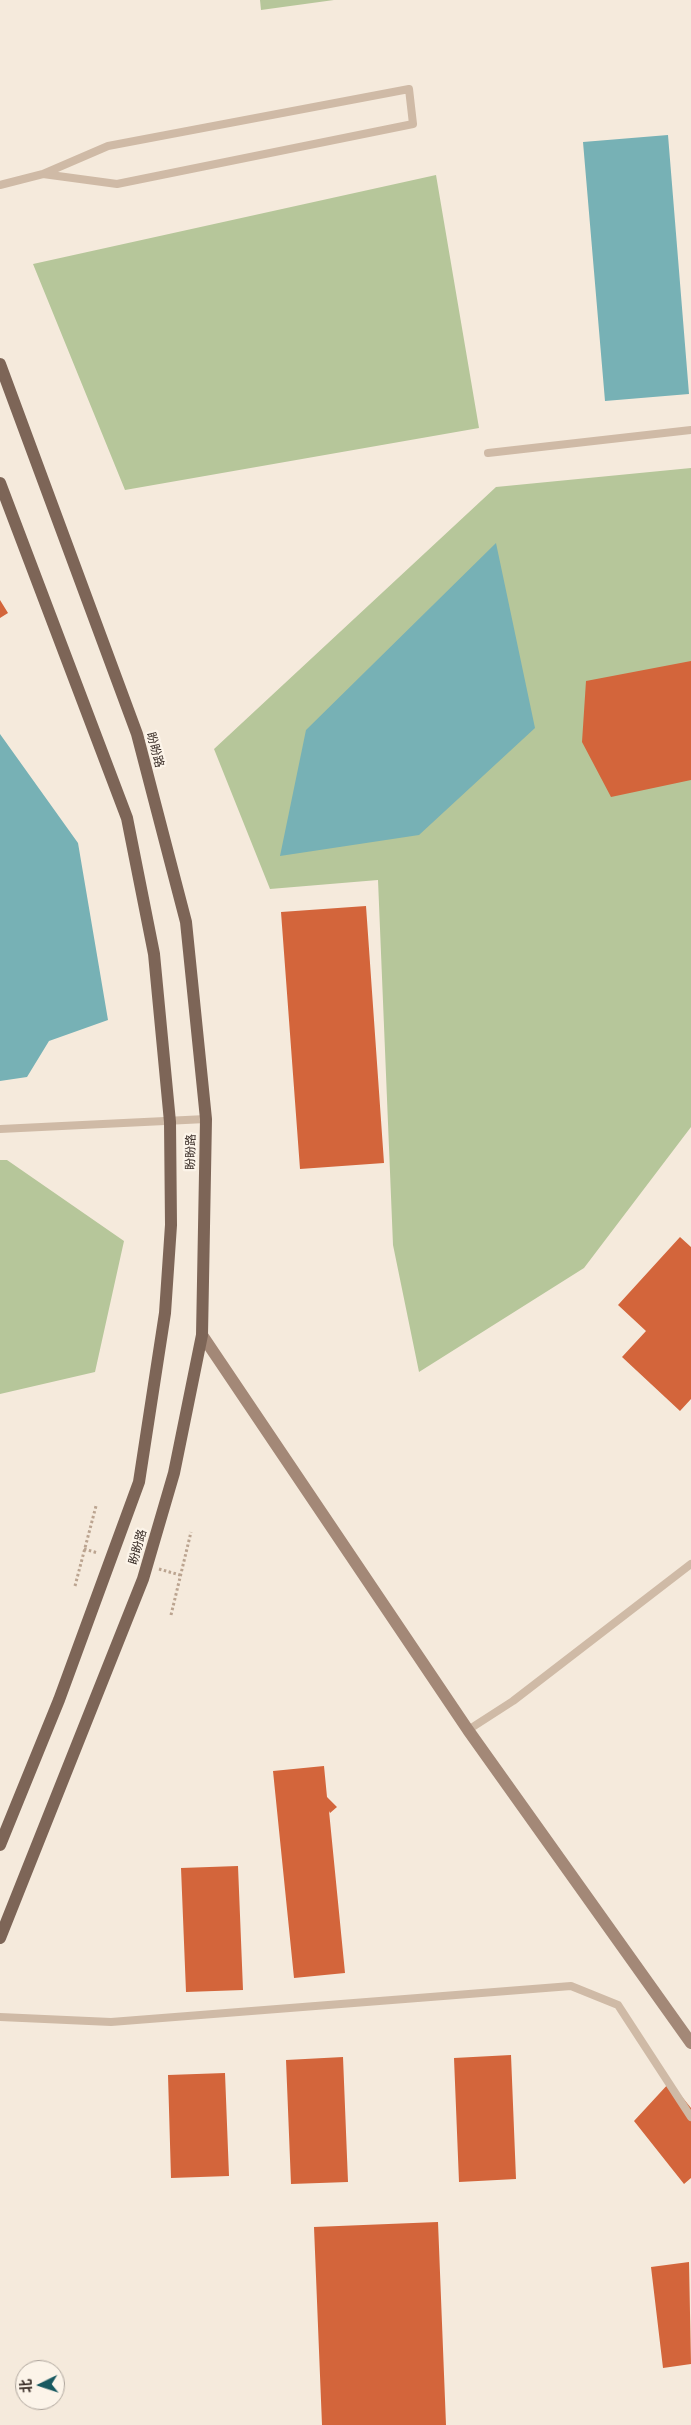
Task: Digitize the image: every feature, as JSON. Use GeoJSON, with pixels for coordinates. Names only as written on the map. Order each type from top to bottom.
{"type":"FeatureCollection","features":[{"type":"Feature","properties":{"kind":"main road","name":"盼盼路"},"geometry":{"type":"LineString","coordinates":[[0,364],[137,734],[186,922],[206,1119],[202,1334],[174,1473],[143,1579],[0,1938]]}},
{"type":"Feature","properties":{"kind":"main road","name":"盼盼路"},"geometry":{"type":"LineString","coordinates":[[0,483],[127,818],[154,954],[170,1122],[171,1225],[165,1313],[139,1482],[59,1700],[0,1845]]}},
{"type":"Feature","properties":{"kind":"main road"},"geometry":{"type":"LineString","coordinates":[[202,1334],[468,1730],[691,2043]]}},
{"type":"Feature","properties":{"kind":"lane"},"geometry":{"type":"LineString","coordinates":[[0,185],[43,174],[108,146],[409,89],[413,124],[117,184],[43,174]]}},
{"type":"Feature","properties":{"kind":"lane"},"geometry":{"type":"LineString","coordinates":[[488,452],[691,430]]}},
{"type":"Feature","properties":{"kind":"lane"},"geometry":{"type":"LineString","coordinates":[[0,1129],[41,1125],[170,1122],[206,1119]]}},
{"type":"Feature","properties":{"kind":"lane"},"geometry":{"type":"LineString","coordinates":[[468,1730],[513,1702],[691,1564]]}},
{"type":"Feature","properties":{"kind":"lane"},"geometry":{"type":"LineString","coordinates":[[0,2017],[111,2022],[571,1986],[618,2005],[691,2117]]}},
{"type":"Feature","properties":{"kind":"path"},"geometry":{"type":"LineString","coordinates":[[74,1586],[96,1506]]}},
{"type":"Feature","properties":{"kind":"path"},"geometry":{"type":"LineString","coordinates":[[171,1615],[190,1532]]}},
{"type":"Feature","properties":{"kind":"green space"},"geometry":{"type":"Polygon","coordinates":[[[260,0],[334,0],[261,10],[260,0]]]}},
{"type":"Feature","properties":{"kind":"green space"},"geometry":{"type":"Polygon","coordinates":[[[436,175],[479,428],[125,490],[33,264],[436,175]]]}},
{"type":"Feature","properties":{"kind":"green space"},"geometry":{"type":"Polygon","coordinates":[[[691,468],[691,1127],[584,1268],[419,1372],[393,1245],[378,880],[270,889],[214,749],[496,487],[691,468]]]}},
{"type":"Feature","properties":{"kind":"green space"},"geometry":{"type":"Polygon","coordinates":[[[0,1160],[7,1160],[124,1241],[95,1372],[0,1394],[0,1160]]]}},
{"type":"Feature","properties":{"kind":"water"},"geometry":{"type":"Polygon","coordinates":[[[668,135],[689,394],[605,401],[583,142],[668,135]]]}},
{"type":"Feature","properties":{"kind":"water"},"geometry":{"type":"Polygon","coordinates":[[[496,543],[535,728],[419,835],[280,856],[306,730],[496,543]]]}},
{"type":"Feature","properties":{"kind":"water"},"geometry":{"type":"Polygon","coordinates":[[[0,734],[78,843],[108,1020],[49,1041],[27,1077],[0,1081],[0,734]]]}},
{"type":"Feature","properties":{"kind":"building"},"geometry":{"type":"Polygon","coordinates":[[[0,600],[8,613],[0,618],[0,600]]]}},
{"type":"Feature","properties":{"kind":"building"},"geometry":{"type":"Polygon","coordinates":[[[691,661],[691,780],[611,797],[582,742],[586,681],[691,661]]]}},
{"type":"Feature","properties":{"kind":"building"},"geometry":{"type":"Polygon","coordinates":[[[366,906],[384,1163],[300,1169],[281,912],[366,906]]]}},
{"type":"Feature","properties":{"kind":"building"},"geometry":{"type":"Polygon","coordinates":[[[680,1237],[691,1247],[691,1399],[680,1411],[622,1357],[646,1331],[618,1305],[680,1237]]]}},
{"type":"Feature","properties":{"kind":"building"},"geometry":{"type":"Polygon","coordinates":[[[324,1766],[327,1797],[337,1807],[330,1813],[329,1811],[345,1973],[294,1978],[273,1771],[324,1766]]]}},
{"type":"Feature","properties":{"kind":"building"},"geometry":{"type":"Polygon","coordinates":[[[238,1866],[243,1990],[186,1992],[181,1868],[238,1866]]]}},
{"type":"Feature","properties":{"kind":"building"},"geometry":{"type":"Polygon","coordinates":[[[511,2055],[516,2179],[459,2182],[454,2058],[511,2055]]]}},
{"type":"Feature","properties":{"kind":"building"},"geometry":{"type":"Polygon","coordinates":[[[343,2057],[348,2182],[291,2184],[286,2060],[343,2057]]]}},
{"type":"Feature","properties":{"kind":"building"},"geometry":{"type":"Polygon","coordinates":[[[225,2073],[229,2176],[171,2178],[168,2075],[225,2073]]]}},
{"type":"Feature","properties":{"kind":"building"},"geometry":{"type":"Polygon","coordinates":[[[670,2082],[691,2108],[691,2178],[684,2184],[634,2121],[670,2082]]]}},
{"type":"Feature","properties":{"kind":"building"},"geometry":{"type":"Polygon","coordinates":[[[438,2222],[446,2425],[322,2425],[314,2227],[438,2222]]]}},
{"type":"Feature","properties":{"kind":"building"},"geometry":{"type":"Polygon","coordinates":[[[689,2262],[691,2364],[663,2368],[651,2267],[689,2262]]]}}]}
